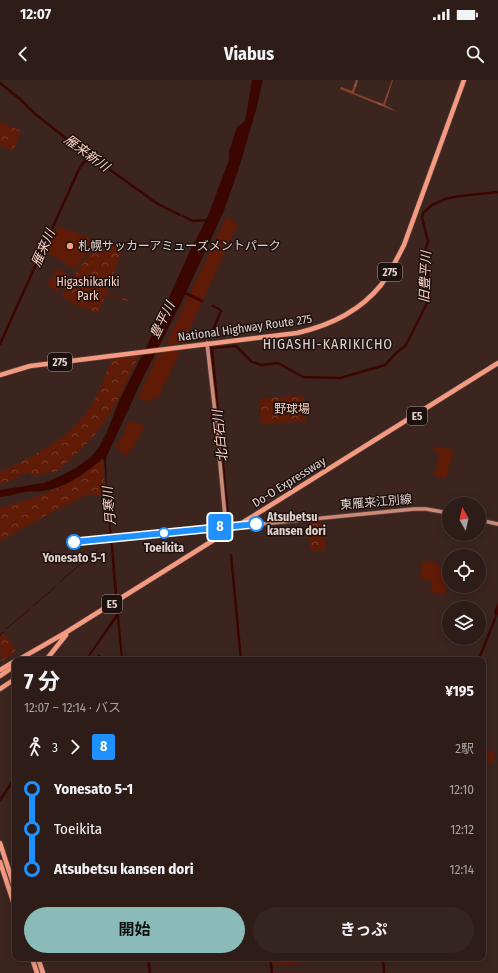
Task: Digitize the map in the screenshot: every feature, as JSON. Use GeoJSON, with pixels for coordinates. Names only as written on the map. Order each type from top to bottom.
{"type":"FeatureCollection","features":[{"type":"Feature","properties":{"kind":"highway","name":"National Highway Route 275"},"geometry":{"type":"LineString","coordinates":[[0,374],[30,364],[297,333],[320,327],[347,313],[358,306],[376,290],[392,269],[404,245],[463,80]]}},
{"type":"Feature","properties":{"kind":"highway","name":"Do-O Expressway"},"geometry":{"type":"LineString","coordinates":[[66,634],[498,364]]}},
{"type":"Feature","properties":{"kind":"highway","name":"E5"},"geometry":{"type":"LineString","coordinates":[[29,656],[66,634]]}},
{"type":"Feature","properties":{"kind":"highway","name":"E5"},"geometry":{"type":"LineString","coordinates":[[48,657],[66,634]]}},
{"type":"Feature","properties":{"kind":"highway","name":"E5"},"geometry":{"type":"LineString","coordinates":[[1,669],[12,663]]}},
{"type":"Feature","properties":{"kind":"highway"},"geometry":{"type":"LineString","coordinates":[[0,675],[12,667]]}},
{"type":"Feature","properties":{"kind":"highway"},"geometry":{"type":"LineString","coordinates":[[0,688],[12,680]]}},
{"type":"Feature","properties":{"kind":"highway"},"geometry":{"type":"LineString","coordinates":[[0,844],[12,880]]}},
{"type":"Feature","properties":{"kind":"highway"},"geometry":{"type":"LineString","coordinates":[[0,849],[12,886]]}},
{"type":"Feature","properties":{"kind":"highway"},"geometry":{"type":"LineString","coordinates":[[0,856],[12,892]]}},
{"type":"Feature","properties":{"kind":"highway"},"geometry":{"type":"LineString","coordinates":[[0,862],[12,898]]}},
{"type":"Feature","properties":{"kind":"highway"},"geometry":{"type":"LineString","coordinates":[[36,961],[40,973]]}},
{"type":"Feature","properties":{"kind":"main road","name":"東雁来江別線"},"geometry":{"type":"LineString","coordinates":[[207,343],[226,526],[242,526],[412,509],[426,509],[442,512]]}},
{"type":"Feature","properties":{"kind":"main road"},"geometry":{"type":"LineString","coordinates":[[486,521],[498,524]]}},
{"type":"Feature","properties":{"kind":"green space"},"geometry":{"type":"Polygon","coordinates":[[[356,80],[358,80],[354,93],[383,104],[393,80],[385,105],[397,112],[340,89],[341,87],[352,91],[356,80]]]}},
{"type":"Feature","properties":{"kind":"green space"},"geometry":{"type":"Polygon","coordinates":[[[0,122],[21,131],[13,151],[0,145],[0,122]]]}},
{"type":"Feature","properties":{"kind":"green space"},"geometry":{"type":"Polygon","coordinates":[[[227,216],[238,224],[183,343],[166,345],[184,305],[227,216]]]}},
{"type":"Feature","properties":{"kind":"green space","name":"札幌サッカーアミューズメントパーク"},"geometry":{"type":"Polygon","coordinates":[[[59,226],[95,240],[75,270],[46,252],[59,226]]]}},
{"type":"Feature","properties":{"kind":"green space","name":"Higashikariki Park"},"geometry":{"type":"Polygon","coordinates":[[[99,240],[122,249],[107,292],[130,302],[106,294],[98,313],[73,304],[61,295],[99,240]]]}},
{"type":"Feature","properties":{"kind":"green space"},"geometry":{"type":"Polygon","coordinates":[[[58,268],[69,276],[57,292],[47,284],[58,268]]]}},
{"type":"Feature","properties":{"kind":"green space"},"geometry":{"type":"Polygon","coordinates":[[[181,350],[157,399],[152,397],[148,402],[138,398],[159,352],[181,350]]]}},
{"type":"Feature","properties":{"kind":"green space"},"geometry":{"type":"Polygon","coordinates":[[[140,353],[107,419],[80,451],[55,473],[50,471],[36,476],[29,472],[0,485],[0,472],[27,459],[54,443],[66,434],[87,412],[95,399],[113,356],[140,353]]]}},
{"type":"Feature","properties":{"kind":"green space","name":"野球場"},"geometry":{"type":"Polygon","coordinates":[[[304,395],[306,421],[261,424],[259,399],[304,395]]]}},
{"type":"Feature","properties":{"kind":"green space"},"geometry":{"type":"Polygon","coordinates":[[[129,421],[143,425],[144,427],[137,441],[135,441],[135,444],[126,456],[116,447],[123,434],[126,435],[124,431],[129,421]]]}},
{"type":"Feature","properties":{"kind":"green space"},"geometry":{"type":"Polygon","coordinates":[[[434,446],[454,450],[446,478],[434,476],[439,451],[434,451],[434,446]]]}},
{"type":"Feature","properties":{"kind":"green space"},"geometry":{"type":"Polygon","coordinates":[[[102,459],[105,493],[96,496],[90,493],[0,541],[0,508],[56,489],[75,479],[102,459]]]}},
{"type":"Feature","properties":{"kind":"green space"},"geometry":{"type":"Polygon","coordinates":[[[322,519],[326,550],[311,551],[308,521],[322,519]]]}},
{"type":"Feature","properties":{"kind":"green space"},"geometry":{"type":"Polygon","coordinates":[[[426,561],[440,564],[440,570],[442,570],[442,593],[445,593],[445,595],[430,592],[432,581],[420,578],[422,562],[426,561]]]}},
{"type":"Feature","properties":{"kind":"green space"},"geometry":{"type":"Polygon","coordinates":[[[5,634],[16,651],[1,662],[0,638],[5,634]]]}},
{"type":"Feature","properties":{"kind":"green space"},"geometry":{"type":"Polygon","coordinates":[[[492,750],[495,756],[493,762],[488,764],[486,764],[486,751],[492,750]]]}},
{"type":"Feature","properties":{"kind":"green space"},"geometry":{"type":"Polygon","coordinates":[[[272,961],[304,961],[289,966],[284,964],[273,966],[272,961]]]}},
{"type":"Feature","properties":{"kind":"water","name":"豊平川"},"geometry":{"type":"Polygon","coordinates":[[[252,80],[263,80],[239,168],[223,213],[106,458],[107,494],[123,657],[121,657],[117,618],[89,657],[87,657],[116,614],[104,460],[102,459],[84,473],[56,488],[0,497],[0,490],[43,483],[56,478],[76,468],[91,457],[99,447],[107,432],[118,403],[207,218],[229,160],[229,152],[237,127],[245,121],[252,80]]]}},
{"type":"Feature","properties":{"kind":"water"},"geometry":{"type":"Polygon","coordinates":[[[210,347],[213,347],[230,524],[228,524],[210,347]]]}},
{"type":"Feature","properties":{"kind":"water"},"geometry":{"type":"Polygon","coordinates":[[[498,603],[498,614],[486,645],[486,638],[495,616],[494,611],[498,603]]]}},
{"type":"Feature","properties":{"kind":"water"},"geometry":{"type":"Polygon","coordinates":[[[483,645],[486,645],[481,657],[478,657],[483,645]]]}},
{"type":"Feature","properties":{"kind":"waterway","name":"雁来新川"},"geometry":{"type":"LineString","coordinates":[[0,83],[68,140],[158,204],[180,215]]}},
{"type":"Feature","properties":{"kind":"waterway","name":"雁来川"},"geometry":{"type":"LineString","coordinates":[[0,344],[80,167],[84,162],[93,157]]}},
{"type":"Feature","properties":{"kind":"waterway","name":"旧豊平川"},"geometry":{"type":"LineString","coordinates":[[211,348],[236,346],[252,362],[262,365],[278,363],[303,377],[340,378],[385,365],[406,345],[427,303],[428,274],[424,255],[428,241],[422,218],[423,213],[432,205],[445,199],[498,192]]}},
{"type":"Feature","properties":{"kind":"waterway","name":"雁来新川"},"geometry":{"type":"LineString","coordinates":[[183,216],[193,221],[208,220]]}},
{"type":"Feature","properties":{"kind":"waterway"},"geometry":{"type":"LineString","coordinates":[[183,292],[202,301]]}},
{"type":"Feature","properties":{"kind":"waterway"},"geometry":{"type":"LineString","coordinates":[[211,334],[221,311],[213,306]]}},
{"type":"Feature","properties":{"kind":"waterway"},"geometry":{"type":"LineString","coordinates":[[89,557],[98,549]]}},
{"type":"Feature","properties":{"kind":"waterway","name":"北白石川"},"geometry":{"type":"LineString","coordinates":[[231,555],[241,657]]}},
{"type":"Feature","properties":{"kind":"waterway"},"geometry":{"type":"LineString","coordinates":[[60,582],[85,560]]}},
{"type":"Feature","properties":{"kind":"waterway"},"geometry":{"type":"LineString","coordinates":[[33,606],[56,586]]}},
{"type":"Feature","properties":{"kind":"waterway"},"geometry":{"type":"LineString","coordinates":[[6,629],[30,609]]}},
{"type":"Feature","properties":{"kind":"waterway"},"geometry":{"type":"LineString","coordinates":[[0,635],[3,632]]}},
{"type":"Feature","properties":{"kind":"waterway"},"geometry":{"type":"LineString","coordinates":[[0,800],[12,782]]}},
{"type":"Feature","properties":{"kind":"waterway","name":"月寒川"},"geometry":{"type":"LineString","coordinates":[[148,961],[150,973]]}},
{"type":"Feature","properties":{"kind":"waterway","name":"北白石川"},"geometry":{"type":"LineString","coordinates":[[270,961],[272,973]]}},
{"type":"Feature","properties":{"kind":"waterway"},"geometry":{"type":"LineString","coordinates":[[383,961],[384,973]]}},
{"type":"Feature","properties":{"kind":"bus line","name":"8"},"geometry":{"type":"LineString","coordinates":[[74,542],[256,524]]}},
{"type":"Feature","properties":{"kind":"place","name":"札幌サッカーアミューズメントパーク"},"geometry":{"type":"Point","coordinates":[70,246]}},
{"type":"Feature","properties":{"kind":"place","name":"Atsubetsu kansen dori"},"geometry":{"type":"Point","coordinates":[256,524]}},
{"type":"Feature","properties":{"kind":"place","name":"Toeikita"},"geometry":{"type":"Point","coordinates":[164,533]}},
{"type":"Feature","properties":{"kind":"place","name":"Yonesato 5-1"},"geometry":{"type":"Point","coordinates":[74,542]}},
{"type":"Feature","properties":{"kind":"district","name":"HIGASHI-KARIKICHO"},"geometry":{"type":"Point","coordinates":[328,344]}}]}
